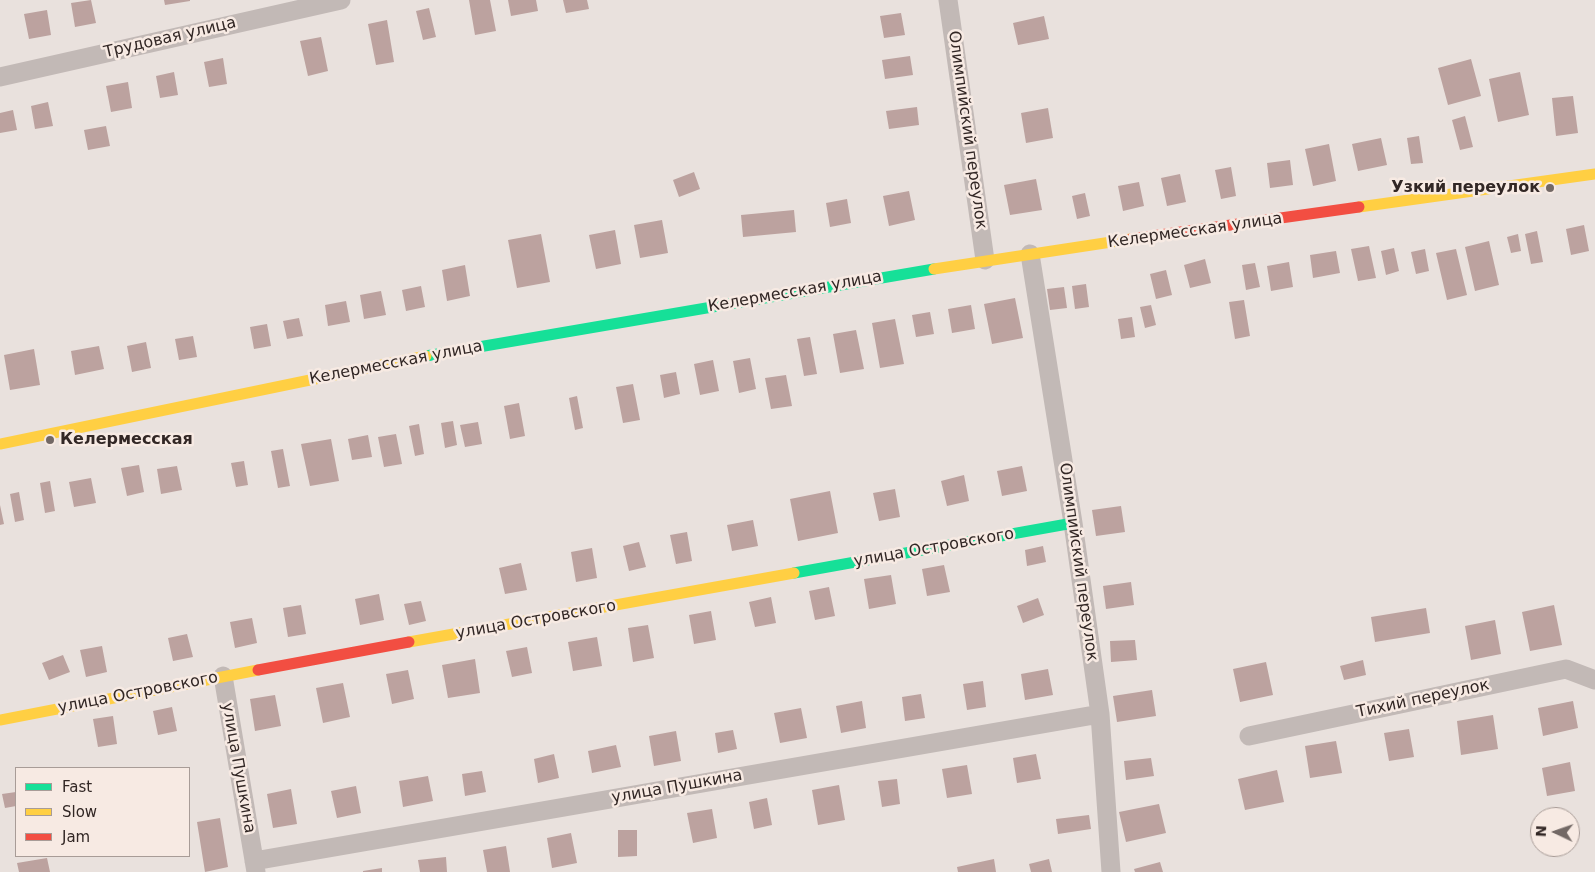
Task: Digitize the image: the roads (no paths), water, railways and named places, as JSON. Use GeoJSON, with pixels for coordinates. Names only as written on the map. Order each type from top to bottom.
{"type":"FeatureCollection","features":[{"type":"Feature","properties":{"kind":"street","name":"Трудовая улица"},"geometry":{"type":"LineString","coordinates":[[0,77],[341,0]]}},
{"type":"Feature","properties":{"kind":"street","name":"Олимпийский переулок"},"geometry":{"type":"LineString","coordinates":[[948,0],[985,260]]}},
{"type":"Feature","properties":{"kind":"street","name":"Келермесская улица"},"geometry":{"type":"LineString","coordinates":[[0,444],[420,357],[985,260],[1595,174]]}},
{"type":"Feature","properties":{"kind":"street","name":"Олимпийский переулок"},"geometry":{"type":"LineString","coordinates":[[1030,254],[1100,714],[1111,872]]}},
{"type":"Feature","properties":{"kind":"street","name":"улица Островского"},"geometry":{"type":"LineString","coordinates":[[0,720],[223,676],[1072,523]]}},
{"type":"Feature","properties":{"kind":"street","name":"Тихий переулок"},"geometry":{"type":"LineString","coordinates":[[1249,736],[1566,669],[1595,680]]}},
{"type":"Feature","properties":{"kind":"street","name":"улица Пушкина"},"geometry":{"type":"LineString","coordinates":[[223,676],[255,866],[1100,714]]}},
{"type":"Feature","properties":{"kind":"place","name":"Узкий переулок"},"geometry":{"type":"Point","coordinates":[1550,188]}},
{"type":"Feature","properties":{"kind":"place","name":"Келермесская"},"geometry":{"type":"Point","coordinates":[50,440]}}]}
